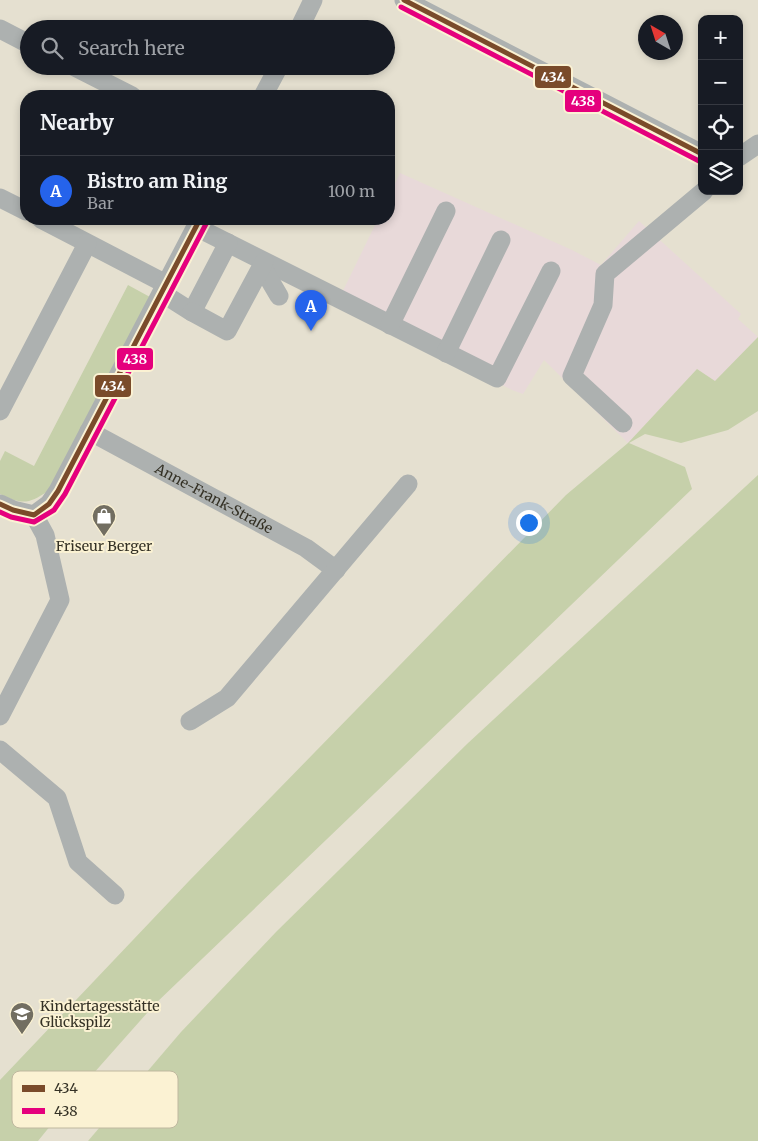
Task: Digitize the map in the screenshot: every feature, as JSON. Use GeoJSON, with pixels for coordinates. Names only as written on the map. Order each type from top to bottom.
{"type":"FeatureCollection","features":[{"type":"Feature","properties":{"kind":"street"},"geometry":{"type":"LineString","coordinates":[[303,20],[313,0]]}},
{"type":"Feature","properties":{"kind":"street"},"geometry":{"type":"LineString","coordinates":[[404,0],[436,7],[698,152]]}},
{"type":"Feature","properties":{"kind":"street"},"geometry":{"type":"LineString","coordinates":[[0,29],[20,39]]}},
{"type":"Feature","properties":{"kind":"street"},"geometry":{"type":"LineString","coordinates":[[91,75],[120,90]]}},
{"type":"Feature","properties":{"kind":"street"},"geometry":{"type":"LineString","coordinates":[[266,90],[274,75]]}},
{"type":"Feature","properties":{"kind":"street"},"geometry":{"type":"LineString","coordinates":[[743,154],[758,144]]}},
{"type":"Feature","properties":{"kind":"street"},"geometry":{"type":"LineString","coordinates":[[623,423],[572,376],[603,305],[605,274],[699,195]]}},
{"type":"Feature","properties":{"kind":"street"},"geometry":{"type":"LineString","coordinates":[[0,198],[20,208]]}},
{"type":"Feature","properties":{"kind":"street"},"geometry":{"type":"LineString","coordinates":[[390,325],[446,210]]}},
{"type":"Feature","properties":{"kind":"street"},"geometry":{"type":"LineString","coordinates":[[52,225],[164,288],[192,312],[227,331],[263,264]]}},
{"type":"Feature","properties":{"kind":"street"},"geometry":{"type":"LineString","coordinates":[[34,515],[49,504],[58,491],[197,225]]}},
{"type":"Feature","properties":{"kind":"street"},"geometry":{"type":"LineString","coordinates":[[201,225],[263,264],[497,378],[551,270]]}},
{"type":"Feature","properties":{"kind":"street"},"geometry":{"type":"LineString","coordinates":[[446,353],[501,240]]}},
{"type":"Feature","properties":{"kind":"street"},"geometry":{"type":"LineString","coordinates":[[192,312],[228,243]]}},
{"type":"Feature","properties":{"kind":"street"},"geometry":{"type":"LineString","coordinates":[[0,411],[6,384],[87,244]]}},
{"type":"Feature","properties":{"kind":"street"},"geometry":{"type":"LineString","coordinates":[[263,264],[279,296]]}},
{"type":"Feature","properties":{"kind":"street","name":"Anne-Frank-Straße"},"geometry":{"type":"LineString","coordinates":[[89,431],[306,548],[336,570]]}},
{"type":"Feature","properties":{"kind":"street"},"geometry":{"type":"LineString","coordinates":[[190,720],[227,698],[408,484]]}},
{"type":"Feature","properties":{"kind":"street"},"geometry":{"type":"LineString","coordinates":[[0,504],[12,510],[34,515],[45,535],[60,600],[0,716]]}},
{"type":"Feature","properties":{"kind":"street"},"geometry":{"type":"LineString","coordinates":[[0,750],[57,798],[78,862],[115,895]]}},
{"type":"Feature","properties":{"kind":"shaded area"},"geometry":{"type":"Polygon","coordinates":[[[400,173],[572,250],[601,265],[639,221],[741,314],[738,319],[758,337],[716,382],[697,369],[628,443],[544,360],[523,394],[337,303],[375,225],[395,225],[395,183],[400,173]]]}},
{"type":"Feature","properties":{"kind":"green space"},"geometry":{"type":"Polygon","coordinates":[[[128,285],[150,297],[48,491],[30,501],[14,500],[0,494],[0,461],[5,451],[34,466],[128,285]]]}},
{"type":"Feature","properties":{"kind":"green space"},"geometry":{"type":"Polygon","coordinates":[[[758,337],[758,411],[728,430],[681,443],[645,434],[629,443],[685,467],[692,489],[155,1004],[96,1071],[12,1071],[12,1128],[49,1128],[38,1141],[0,1141],[0,1080],[189,881],[566,495],[628,443],[697,369],[715,381],[758,337]]]}},
{"type":"Feature","properties":{"kind":"green space"},"geometry":{"type":"Polygon","coordinates":[[[758,475],[758,1141],[88,1141],[99,1128],[178,1128],[178,1071],[148,1071],[181,1032],[276,932],[467,744],[758,475]]]}},
{"type":"Feature","properties":{"kind":"transit line","name":"434"},"geometry":{"type":"LineString","coordinates":[[404,0],[698,152]]}},
{"type":"Feature","properties":{"kind":"transit line","name":"438"},"geometry":{"type":"LineString","coordinates":[[401,7],[698,160]]}},
{"type":"Feature","properties":{"kind":"transit line","name":"434"},"geometry":{"type":"LineString","coordinates":[[0,504],[13,510],[34,515],[49,504],[58,491],[197,225]]}},
{"type":"Feature","properties":{"kind":"transit line","name":"438"},"geometry":{"type":"LineString","coordinates":[[0,512],[11,517],[34,522],[54,510],[65,494],[205,225]]}},
{"type":"Feature","properties":{"kind":"place","name":"Bistro am Ring"},"geometry":{"type":"Point","coordinates":[311,331]}},
{"type":"Feature","properties":{"kind":"place","name":"Friseur Berger"},"geometry":{"type":"Point","coordinates":[104,537]}},
{"type":"Feature","properties":{"kind":"place","name":"Kindertagesstätte Glückspilz"},"geometry":{"type":"Point","coordinates":[22,1035]}}]}
